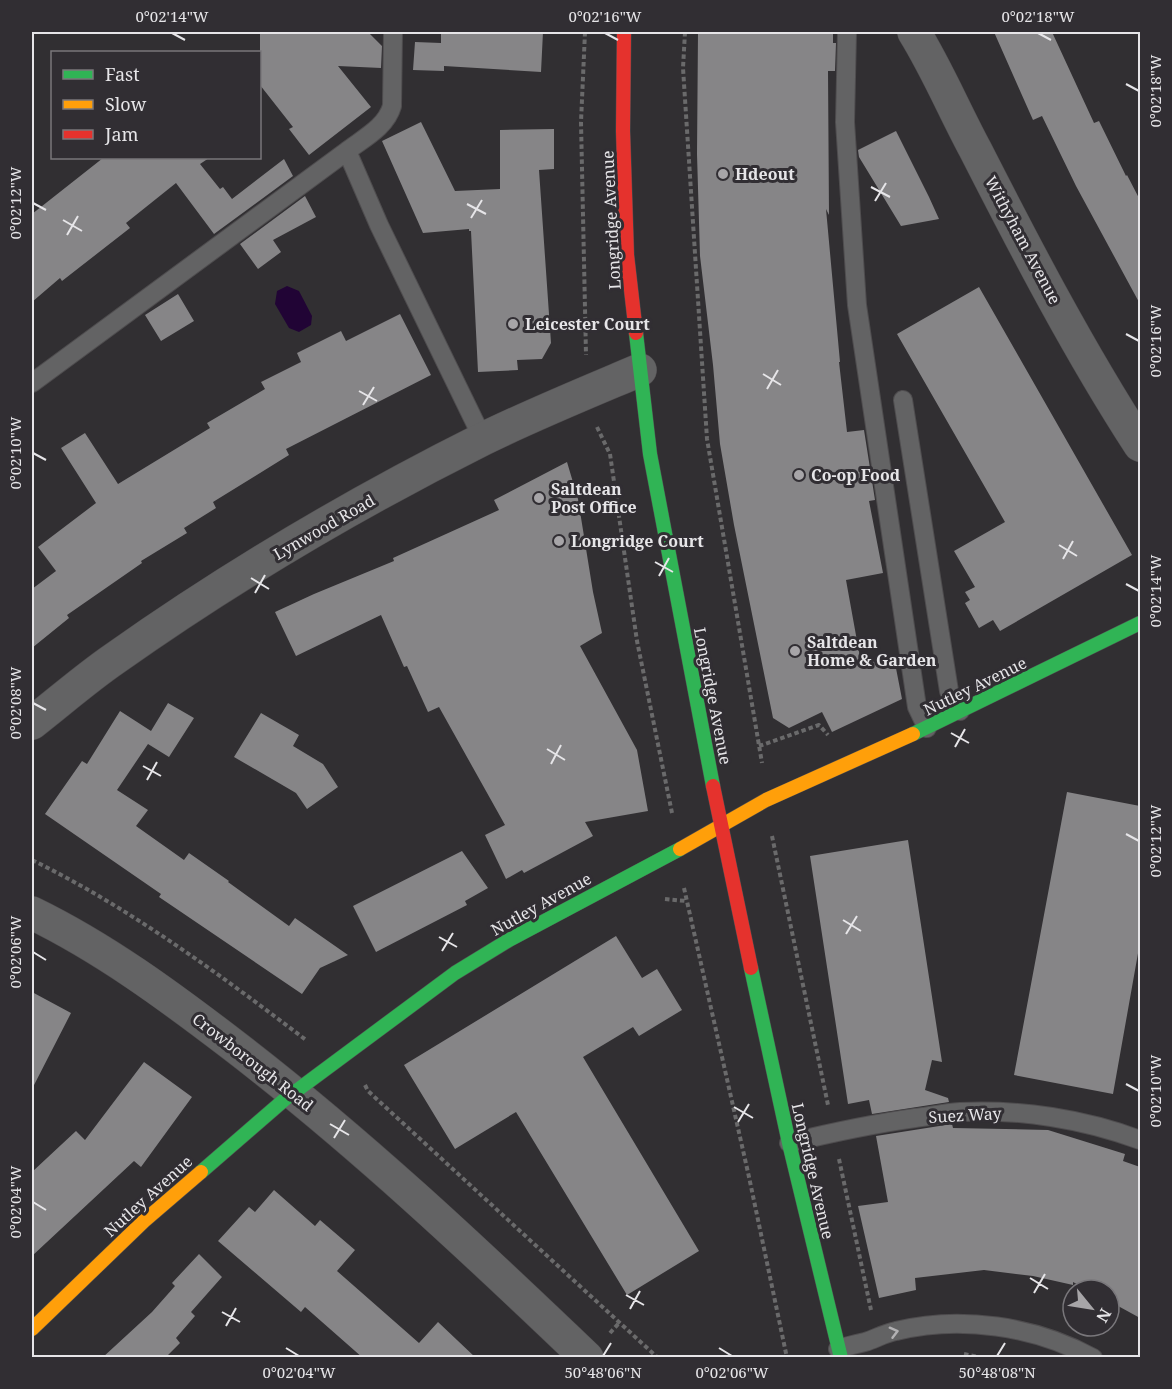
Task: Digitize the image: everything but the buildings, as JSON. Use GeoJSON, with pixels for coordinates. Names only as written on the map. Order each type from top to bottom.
{"type":"FeatureCollection","features":[{"type":"Feature","properties":{"kind":"street","name":"Longridge Avenue"},"geometry":{"type":"LineString","coordinates":[[624,32],[623,131],[627,255],[650,454],[721,826],[789,1143],[839,1353]]}},
{"type":"Feature","properties":{"kind":"street","name":"Withyham Avenue"},"geometry":{"type":"LineString","coordinates":[[914,32],[1049,290],[1140,445]]}},
{"type":"Feature","properties":{"kind":"street","name":"Lynwood Road"},"geometry":{"type":"LineString","coordinates":[[32,723],[113,660],[214,592],[288,546],[483,439],[564,401],[640,370]]}},
{"type":"Feature","properties":{"kind":"street","name":"Nutley Avenue"},"geometry":{"type":"LineString","coordinates":[[32,1329],[144,1221],[294,1092],[455,973],[509,940],[694,842],[766,800],[927,728],[1140,623]]}},
{"type":"Feature","properties":{"kind":"street","name":"Crowborough Road"},"geometry":{"type":"LineString","coordinates":[[32,913],[100,950],[145,980],[294,1092],[452,1229],[587,1358]]}},
{"type":"Feature","properties":{"kind":"lane"},"geometry":{"type":"LineString","coordinates":[[32,383],[382,125],[392,106],[393,32]]}},
{"type":"Feature","properties":{"kind":"lane"},"geometry":{"type":"LineString","coordinates":[[847,32],[845,122],[852,257],[857,305],[917,707],[927,728]]}},
{"type":"Feature","properties":{"kind":"lane"},"geometry":{"type":"LineString","coordinates":[[347,152],[379,225],[483,439]]}},
{"type":"Feature","properties":{"kind":"lane"},"geometry":{"type":"LineString","coordinates":[[903,400],[950,691],[960,711]]}},
{"type":"Feature","properties":{"kind":"lane","name":"Suez Way"},"geometry":{"type":"LineString","coordinates":[[789,1143],[887,1122],[958,1112],[1031,1115],[1083,1123],[1140,1140]]}},
{"type":"Feature","properties":{"kind":"lane"},"geometry":{"type":"LineString","coordinates":[[839,1353],[895,1331],[931,1325],[963,1324],[1005,1328],[1041,1336],[1093,1358]]}},
{"type":"Feature","properties":{"kind":"path"},"geometry":{"type":"LineString","coordinates":[[685,32],[683,68],[707,439],[764,774],[770,829],[876,1338]]}},
{"type":"Feature","properties":{"kind":"path"},"geometry":{"type":"LineString","coordinates":[[32,860],[78,883],[210,969],[308,1041],[349,1082],[365,1079],[368,1091],[658,1358]]}},
{"type":"Feature","properties":{"kind":"path"},"geometry":{"type":"LineString","coordinates":[[661,898],[686,901]]}},
{"type":"Feature","properties":{"kind":"shaded area"},"geometry":{"type":"Polygon","coordinates":[[[287,286],[299,291],[312,316],[311,325],[299,332],[289,328],[275,304],[277,291],[287,286]]]}},
{"type":"Feature","properties":{"kind":"traffic: fast"},"geometry":{"type":"LineString","coordinates":[[636,333],[650,454],[713,786]]}},
{"type":"Feature","properties":{"kind":"traffic: fast"},"geometry":{"type":"LineString","coordinates":[[913,734],[1140,623]]}},
{"type":"Feature","properties":{"kind":"traffic: fast"},"geometry":{"type":"LineString","coordinates":[[201,1172],[284,1100],[455,973],[509,940],[680,849]]}},
{"type":"Feature","properties":{"kind":"traffic: fast"},"geometry":{"type":"LineString","coordinates":[[751,968],[789,1143],[841,1358]]}},
{"type":"Feature","properties":{"kind":"traffic: slow"},"geometry":{"type":"LineString","coordinates":[[680,849],[766,800],[913,734]]}},
{"type":"Feature","properties":{"kind":"traffic: slow"},"geometry":{"type":"LineString","coordinates":[[32,1329],[144,1221],[201,1172]]}},
{"type":"Feature","properties":{"kind":"traffic: jam"},"geometry":{"type":"LineString","coordinates":[[624,32],[623,131],[627,255],[636,333]]}},
{"type":"Feature","properties":{"kind":"traffic: jam"},"geometry":{"type":"LineString","coordinates":[[713,786],[751,968]]}},
{"type":"Feature","properties":{"kind":"place","name":"Hdeout"},"geometry":{"type":"Point","coordinates":[723,174]}},
{"type":"Feature","properties":{"kind":"place","name":"Leicester Court"},"geometry":{"type":"Point","coordinates":[513,324]}},
{"type":"Feature","properties":{"kind":"place","name":"Co-op Food"},"geometry":{"type":"Point","coordinates":[799,475]}},
{"type":"Feature","properties":{"kind":"place","name":"Saltdean Post Office"},"geometry":{"type":"Point","coordinates":[539,498]}},
{"type":"Feature","properties":{"kind":"place","name":"Longridge Court"},"geometry":{"type":"Point","coordinates":[559,541]}},
{"type":"Feature","properties":{"kind":"place","name":"Saltdean Home & Garden"},"geometry":{"type":"Point","coordinates":[795,651]}}]}
